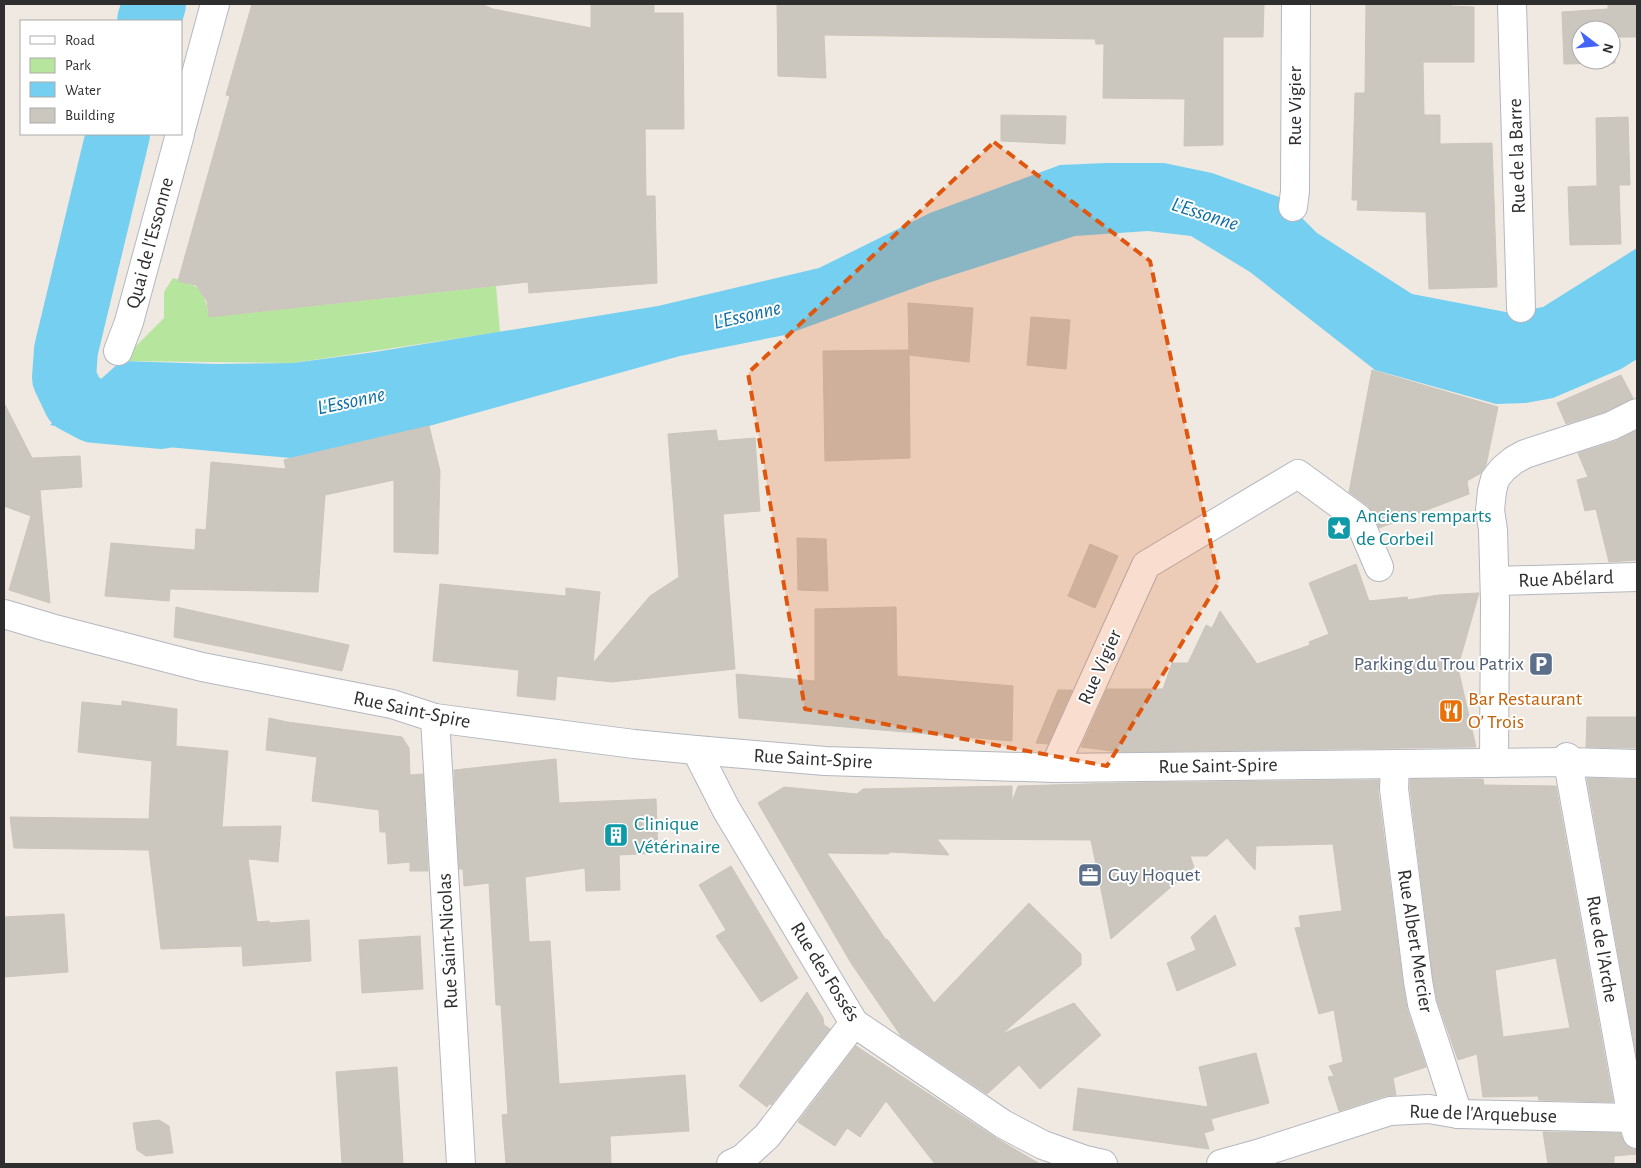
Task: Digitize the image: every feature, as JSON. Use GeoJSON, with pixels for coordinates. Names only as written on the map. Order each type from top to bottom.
{"type":"FeatureCollection","features":[{"type":"Feature","properties":{"kind":"street"},"geometry":{"type":"LineString","coordinates":[[182,125],[215,4]]}},
{"type":"Feature","properties":{"kind":"street","name":"Rue Vigier"},"geometry":{"type":"LineString","coordinates":[[1293,207],[1295,192],[1296,4]]}},
{"type":"Feature","properties":{"kind":"street","name":"Rue de la Barre"},"geometry":{"type":"LineString","coordinates":[[1512,4],[1521,308]]}},
{"type":"Feature","properties":{"kind":"street","name":"Quai de l'Essonne"},"geometry":{"type":"LineString","coordinates":[[118,351],[129,322],[180,135]]}},
{"type":"Feature","properties":{"kind":"street"},"geometry":{"type":"LineString","coordinates":[[1494,763],[1495,581],[1484,534],[1495,480],[1503,469],[1525,454],[1611,426],[1637,413]]}},
{"type":"Feature","properties":{"kind":"street","name":"Rue Vigier"},"geometry":{"type":"LineString","coordinates":[[1054,768],[1146,565],[1298,474],[1358,518],[1379,567]]}},
{"type":"Feature","properties":{"kind":"street","name":"Rue Abélard"},"geometry":{"type":"LineString","coordinates":[[1495,581],[1637,577]]}},
{"type":"Feature","properties":{"kind":"street","name":"Rue Saint-Spire"},"geometry":{"type":"LineString","coordinates":[[4,614],[202,667],[392,704],[436,718],[634,744],[696,750],[825,761],[1054,768],[1494,763],[1567,760],[1637,764]]}},
{"type":"Feature","properties":{"kind":"street","name":"Rue Saint-Nicolas"},"geometry":{"type":"LineString","coordinates":[[436,718],[461,1164]]}},
{"type":"Feature","properties":{"kind":"street","name":"Rue des Fossés"},"geometry":{"type":"LineString","coordinates":[[696,750],[726,809],[854,1024],[1003,1124],[1043,1145],[1103,1164]]}},
{"type":"Feature","properties":{"kind":"street","name":"Rue de l'Arche"},"geometry":{"type":"LineString","coordinates":[[1567,760],[1635,1127]]}},
{"type":"Feature","properties":{"kind":"street","name":"Rue Albert Mercier"},"geometry":{"type":"LineString","coordinates":[[1395,764],[1394,789],[1422,1004],[1458,1114]]}},
{"type":"Feature","properties":{"kind":"street"},"geometry":{"type":"LineString","coordinates":[[731,1164],[742,1159],[767,1136],[854,1024]]}},
{"type":"Feature","properties":{"kind":"street","name":"Rue de l'Arquebuse"},"geometry":{"type":"LineString","coordinates":[[1221,1164],[1390,1111],[1428,1109],[1458,1114],[1635,1127]]}},
{"type":"Feature","properties":{"kind":"highlighted area"},"geometry":{"type":"Polygon","coordinates":[[[994,142],[1150,261],[1219,582],[1107,766],[805,709],[748,373],[994,142]]]}},
{"type":"Feature","properties":{"kind":"green space"},"geometry":{"type":"Polygon","coordinates":[[[173,278],[195,286],[203,294],[209,317],[496,286],[500,332],[293,363],[121,361],[164,318],[164,292],[173,278]]]}},
{"type":"Feature","properties":{"kind":"water"},"geometry":{"type":"Polygon","coordinates":[[[1164,163],[1212,173],[1282,198],[1317,233],[1412,294],[1511,313],[1543,307],[1637,248],[1637,359],[1621,369],[1553,398],[1526,403],[1496,404],[1375,370],[1250,272],[1191,236],[1148,231],[1075,236],[928,283],[785,335],[680,356],[429,426],[291,458],[145,445],[50,425],[121,361],[216,364],[293,363],[375,352],[658,306],[819,268],[930,213],[1060,165],[1164,163]]]}},
{"type":"Feature","properties":{"kind":"building"},"geometry":{"type":"Polygon","coordinates":[[[252,4],[481,4],[493,9],[591,28],[591,4],[654,4],[654,13],[683,13],[684,129],[645,129],[646,196],[655,196],[657,283],[529,293],[528,282],[209,317],[207,301],[196,285],[178,281],[230,96],[226,95],[252,4]]]}},
{"type":"Feature","properties":{"kind":"building"},"geometry":{"type":"Polygon","coordinates":[[[777,4],[1264,4],[1263,37],[1223,37],[1223,145],[1184,146],[1185,99],[1103,98],[1104,44],[1096,44],[1095,39],[824,35],[826,78],[778,76],[777,4]]]}},
{"type":"Feature","properties":{"kind":"building"},"geometry":{"type":"Polygon","coordinates":[[[1366,4],[1451,4],[1451,6],[1474,7],[1474,62],[1423,62],[1424,115],[1440,115],[1440,144],[1492,143],[1497,287],[1429,289],[1426,212],[1357,210],[1358,200],[1352,200],[1355,93],[1365,93],[1366,4]]]}},
{"type":"Feature","properties":{"kind":"building"},"geometry":{"type":"Polygon","coordinates":[[[1608,4],[1637,4],[1637,37],[1621,37],[1621,20],[1571,20],[1571,64],[1564,64],[1562,12],[1608,9],[1608,4]]]}},
{"type":"Feature","properties":{"kind":"building"},"geometry":{"type":"Polygon","coordinates":[[[1001,115],[1066,116],[1065,144],[1001,141],[1001,115]]]}},
{"type":"Feature","properties":{"kind":"building"},"geometry":{"type":"Polygon","coordinates":[[[1628,117],[1630,185],[1597,185],[1596,118],[1628,117]]]}},
{"type":"Feature","properties":{"kind":"building"},"geometry":{"type":"Polygon","coordinates":[[[1619,185],[1621,244],[1570,245],[1568,187],[1619,185]]]}},
{"type":"Feature","properties":{"kind":"building"},"geometry":{"type":"Polygon","coordinates":[[[908,303],[973,308],[969,362],[909,355],[908,303]]]}},
{"type":"Feature","properties":{"kind":"building"},"geometry":{"type":"Polygon","coordinates":[[[1031,317],[1070,320],[1066,369],[1027,365],[1031,317]]]}},
{"type":"Feature","properties":{"kind":"building"},"geometry":{"type":"Polygon","coordinates":[[[909,350],[910,458],[825,461],[823,351],[909,350]]]}},
{"type":"Feature","properties":{"kind":"building"},"geometry":{"type":"Polygon","coordinates":[[[1372,370],[1498,407],[1486,465],[1481,473],[1467,481],[1469,494],[1379,528],[1368,506],[1349,492],[1372,370]]]}},
{"type":"Feature","properties":{"kind":"building"},"geometry":{"type":"Polygon","coordinates":[[[1621,375],[1633,398],[1605,412],[1566,424],[1557,403],[1621,375]]]}},
{"type":"Feature","properties":{"kind":"building"},"geometry":{"type":"Polygon","coordinates":[[[4,403],[32,458],[80,456],[82,487],[40,490],[50,603],[9,590],[31,516],[4,506],[4,403]]]}},
{"type":"Feature","properties":{"kind":"building"},"geometry":{"type":"Polygon","coordinates":[[[429,426],[440,471],[438,554],[394,552],[394,480],[325,495],[318,592],[170,589],[169,601],[105,596],[111,543],[195,550],[196,529],[206,530],[211,462],[286,469],[284,460],[429,426]]]}},
{"type":"Feature","properties":{"kind":"building"},"geometry":{"type":"Polygon","coordinates":[[[716,430],[718,441],[755,438],[760,511],[723,514],[735,669],[612,682],[557,676],[555,700],[517,696],[519,670],[433,661],[440,584],[566,596],[566,588],[600,592],[593,663],[650,596],[679,577],[668,434],[716,430]]]}},
{"type":"Feature","properties":{"kind":"building"},"geometry":{"type":"Polygon","coordinates":[[[1637,430],[1637,560],[1609,562],[1596,509],[1585,511],[1577,480],[1588,477],[1578,453],[1616,441],[1637,430]]]}},
{"type":"Feature","properties":{"kind":"building"},"geometry":{"type":"Polygon","coordinates":[[[797,538],[826,539],[828,591],[798,590],[797,538]]]}},
{"type":"Feature","properties":{"kind":"building"},"geometry":{"type":"Polygon","coordinates":[[[1090,544],[1118,556],[1095,608],[1068,596],[1090,544]]]}},
{"type":"Feature","properties":{"kind":"building"},"geometry":{"type":"Polygon","coordinates":[[[1356,564],[1369,601],[1407,597],[1408,600],[1439,595],[1479,593],[1459,663],[1457,664],[1476,747],[1120,752],[1081,747],[1107,689],[1163,689],[1172,663],[1188,663],[1206,625],[1212,628],[1220,611],[1257,664],[1310,645],[1309,642],[1329,634],[1309,583],[1356,564]]]}},
{"type":"Feature","properties":{"kind":"building"},"geometry":{"type":"Polygon","coordinates":[[[176,607],[349,645],[342,671],[174,637],[176,607]]]}},
{"type":"Feature","properties":{"kind":"building"},"geometry":{"type":"Polygon","coordinates":[[[896,607],[897,676],[1013,686],[1012,741],[739,718],[736,674],[815,681],[815,609],[896,607]]]}},
{"type":"Feature","properties":{"kind":"building"},"geometry":{"type":"Polygon","coordinates":[[[1058,690],[1072,690],[1048,744],[1036,743],[1058,690]]]}},
{"type":"Feature","properties":{"kind":"building"},"geometry":{"type":"Polygon","coordinates":[[[122,701],[177,709],[176,746],[228,751],[222,827],[281,826],[278,862],[248,859],[257,922],[309,920],[311,961],[243,966],[242,946],[161,949],[149,850],[14,848],[10,817],[149,819],[152,761],[78,752],[82,702],[122,706],[122,701]]]}},
{"type":"Feature","properties":{"kind":"building"},"geometry":{"type":"Polygon","coordinates":[[[1587,717],[1637,717],[1637,748],[1586,747],[1587,717]]]}},
{"type":"Feature","properties":{"kind":"building"},"geometry":{"type":"Polygon","coordinates":[[[269,718],[402,737],[409,748],[410,775],[423,774],[428,871],[410,871],[410,862],[388,864],[386,832],[380,832],[379,810],[312,801],[317,757],[266,750],[269,718]]]}},
{"type":"Feature","properties":{"kind":"building"},"geometry":{"type":"Polygon","coordinates":[[[556,759],[559,803],[656,799],[658,853],[619,855],[620,890],[586,891],[585,868],[525,877],[529,942],[550,941],[559,1084],[685,1075],[689,1131],[610,1136],[611,1164],[506,1164],[502,1115],[508,1114],[501,1005],[496,1005],[489,883],[464,886],[463,869],[459,869],[454,770],[556,759]]]}},
{"type":"Feature","properties":{"kind":"building"},"geometry":{"type":"Polygon","coordinates":[[[1587,778],[1637,780],[1637,1059],[1587,778]]]}},
{"type":"Feature","properties":{"kind":"building"},"geometry":{"type":"Polygon","coordinates":[[[1410,779],[1483,779],[1484,785],[1556,786],[1613,1102],[1539,1100],[1538,1096],[1483,1097],[1477,1054],[1458,1060],[1437,1000],[1433,979],[1410,779]],[[1556,958],[1495,970],[1503,1037],[1570,1028],[1556,958]]]}},
{"type":"Feature","properties":{"kind":"building"},"geometry":{"type":"Polygon","coordinates":[[[1379,780],[1378,791],[1407,1009],[1426,1067],[1393,1078],[1396,1095],[1385,1096],[1339,1111],[1328,1077],[1334,1076],[1329,1066],[1343,1062],[1334,1010],[1319,1014],[1295,928],[1301,927],[1299,916],[1342,911],[1333,844],[1256,846],[1255,870],[1227,838],[1207,856],[1190,856],[1194,867],[1111,939],[1091,840],[937,839],[949,855],[889,852],[889,854],[827,853],[886,940],[934,1003],[1029,903],[1081,954],[1081,965],[1002,1034],[1074,1003],[1101,1035],[1040,1089],[1019,1065],[987,1094],[901,1036],[851,963],[758,803],[784,787],[857,794],[863,789],[1012,786],[1012,802],[1018,786],[1379,780]]]}},
{"type":"Feature","properties":{"kind":"building"},"geometry":{"type":"Polygon","coordinates":[[[731,866],[798,978],[761,1002],[716,936],[726,930],[699,885],[731,866]]]}},
{"type":"Feature","properties":{"kind":"building"},"geometry":{"type":"Polygon","coordinates":[[[64,914],[68,972],[4,977],[4,917],[64,914]]]}},
{"type":"Feature","properties":{"kind":"building"},"geometry":{"type":"Polygon","coordinates":[[[1215,915],[1236,965],[1177,991],[1167,963],[1196,950],[1191,937],[1215,915]]]}},
{"type":"Feature","properties":{"kind":"building"},"geometry":{"type":"Polygon","coordinates":[[[420,936],[423,989],[362,993],[359,940],[420,936]]]}},
{"type":"Feature","properties":{"kind":"building"},"geometry":{"type":"Polygon","coordinates":[[[807,992],[823,1018],[824,1025],[830,1029],[771,1105],[770,1103],[767,1107],[739,1086],[807,992]]]}},
{"type":"Feature","properties":{"kind":"building"},"geometry":{"type":"Polygon","coordinates":[[[856,1046],[994,1137],[1040,1164],[935,1164],[886,1101],[860,1137],[847,1128],[835,1146],[798,1122],[856,1046]]]}},
{"type":"Feature","properties":{"kind":"building"},"geometry":{"type":"Polygon","coordinates":[[[1256,1053],[1269,1103],[1211,1119],[1214,1130],[1204,1133],[1209,1149],[1073,1130],[1078,1088],[1208,1107],[1199,1067],[1256,1053]]]}},
{"type":"Feature","properties":{"kind":"building"},"geometry":{"type":"Polygon","coordinates":[[[397,1067],[403,1164],[342,1164],[336,1072],[397,1067]]]}},
{"type":"Feature","properties":{"kind":"building"},"geometry":{"type":"Polygon","coordinates":[[[159,1120],[169,1126],[173,1153],[146,1156],[137,1150],[133,1123],[159,1120]]]}},
{"type":"Feature","properties":{"kind":"building"},"geometry":{"type":"Polygon","coordinates":[[[1543,1132],[1620,1133],[1626,1145],[1637,1149],[1637,1154],[1614,1156],[1614,1164],[1548,1164],[1543,1132]]]}},
{"type":"Feature","properties":{"kind":"waterway","name":"L'Essonne"},"geometry":{"type":"LineString","coordinates":[[149,20],[154,4]]}},
{"type":"Feature","properties":{"kind":"waterway","name":"L'Essonne"},"geometry":{"type":"LineString","coordinates":[[118,135],[66,350],[64,378],[75,401],[94,411],[161,417]]}},
{"type":"Feature","properties":{"kind":"place","name":"Anciens remparts de Corbeil"},"geometry":{"type":"Point","coordinates":[1339,528]}},
{"type":"Feature","properties":{"kind":"place","name":"Parking du Trou Patrix"},"geometry":{"type":"Point","coordinates":[1541,664]}},
{"type":"Feature","properties":{"kind":"place","name":"Bar Restaurant O’ Trois"},"geometry":{"type":"Point","coordinates":[1451,711]}},
{"type":"Feature","properties":{"kind":"place","name":"Clinique Vétérinaire"},"geometry":{"type":"Point","coordinates":[616,835]}},
{"type":"Feature","properties":{"kind":"place","name":"Guy Hoquet"},"geometry":{"type":"Point","coordinates":[1090,875]}}]}
